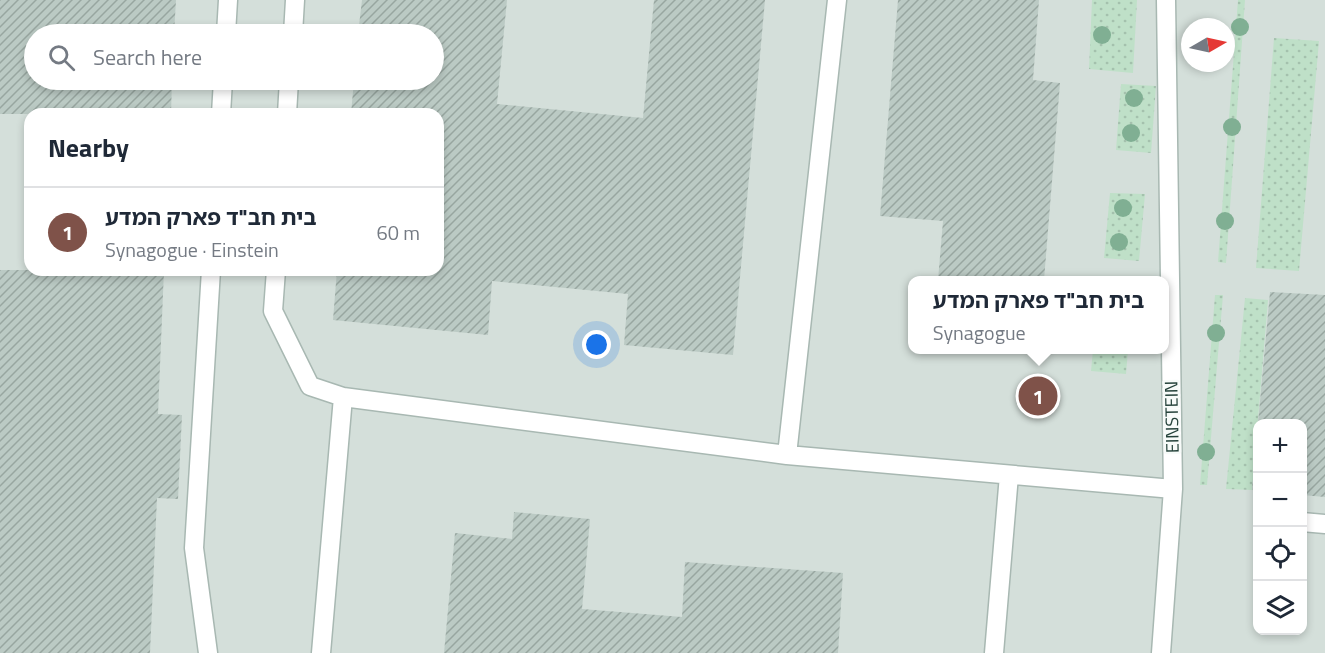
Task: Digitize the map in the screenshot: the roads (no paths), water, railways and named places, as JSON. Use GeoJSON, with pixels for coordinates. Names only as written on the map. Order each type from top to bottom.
{"type":"FeatureCollection","features":[{"type":"Feature","properties":{"kind":"street"},"geometry":{"type":"LineString","coordinates":[[227,24],[228,0]]}},
{"type":"Feature","properties":{"kind":"street"},"geometry":{"type":"LineString","coordinates":[[293,24],[295,0]]}},
{"type":"Feature","properties":{"kind":"street"},"geometry":{"type":"LineString","coordinates":[[787,455],[837,0]]}},
{"type":"Feature","properties":{"kind":"street","name":"EINSTEIN"},"geometry":{"type":"LineString","coordinates":[[1161,653],[1173,489],[1166,0]]}},
{"type":"Feature","properties":{"kind":"street"},"geometry":{"type":"LineString","coordinates":[[221,108],[222,90]]}},
{"type":"Feature","properties":{"kind":"street"},"geometry":{"type":"LineString","coordinates":[[287,108],[288,90]]}},
{"type":"Feature","properties":{"kind":"street"},"geometry":{"type":"LineString","coordinates":[[208,653],[194,548],[211,276]]}},
{"type":"Feature","properties":{"kind":"street"},"geometry":{"type":"LineString","coordinates":[[276,276],[273,311],[310,386],[343,397],[787,455],[1173,489]]}},
{"type":"Feature","properties":{"kind":"street"},"geometry":{"type":"LineString","coordinates":[[321,653],[343,397]]}},
{"type":"Feature","properties":{"kind":"street"},"geometry":{"type":"LineString","coordinates":[[994,653],[1009,475]]}},
{"type":"Feature","properties":{"kind":"street"},"geometry":{"type":"LineString","coordinates":[[1307,522],[1325,524]]}},
{"type":"Feature","properties":{"kind":"place","name":"בית חב\"ד פארק המדע"},"geometry":{"type":"Point","coordinates":[1038,396]}}]}
